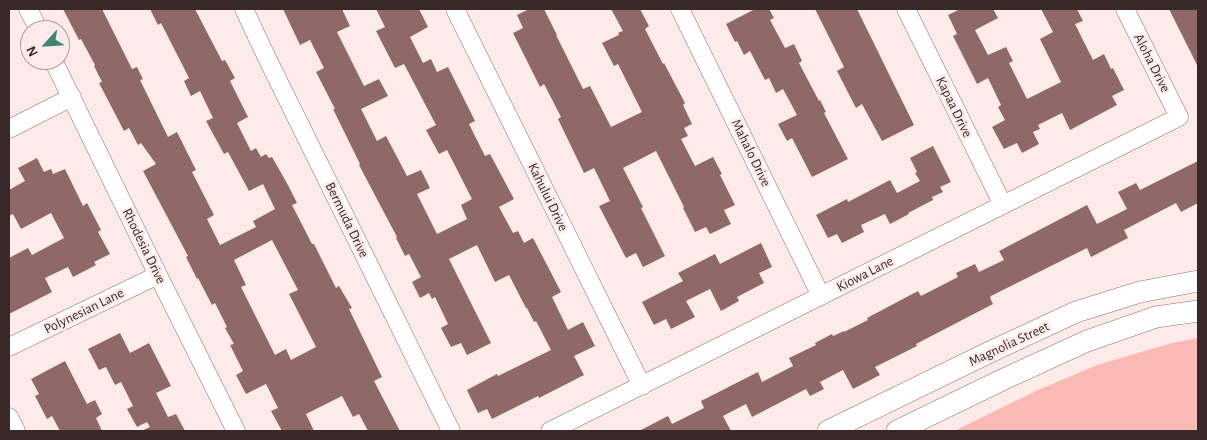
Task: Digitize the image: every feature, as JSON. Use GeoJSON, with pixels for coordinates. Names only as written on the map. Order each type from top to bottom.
{"type":"FeatureCollection","features":[{"type":"Feature","properties":{"kind":"main road","name":"Magnolia Street"},"geometry":{"type":"LineString","coordinates":[[828,431],[1076,312],[1140,292],[1198,281]]}},
{"type":"Feature","properties":{"kind":"main road"},"geometry":{"type":"LineString","coordinates":[[897,431],[1087,341],[1156,317],[1198,311]]}},
{"type":"Feature","properties":{"kind":"street","name":"Bermuda Drive"},"geometry":{"type":"LineString","coordinates":[[244,9],[451,431]]}},
{"type":"Feature","properties":{"kind":"street","name":"Kahului Drive"},"geometry":{"type":"LineString","coordinates":[[455,9],[642,386]]}},
{"type":"Feature","properties":{"kind":"street","name":"Mahalo Drive"},"geometry":{"type":"LineString","coordinates":[[680,9],[821,296]]}},
{"type":"Feature","properties":{"kind":"street","name":"Kapaa Drive"},"geometry":{"type":"LineString","coordinates":[[906,9],[1003,205]]}},
{"type":"Feature","properties":{"kind":"street","name":"Aloha Drive"},"geometry":{"type":"LineString","coordinates":[[1125,9],[1179,117]]}},
{"type":"Feature","properties":{"kind":"street","name":"Rhodesia Drive"},"geometry":{"type":"LineString","coordinates":[[58,70],[236,431]]}},
{"type":"Feature","properties":{"kind":"street"},"geometry":{"type":"LineString","coordinates":[[9,129],[72,98]]}},
{"type":"Feature","properties":{"kind":"street","name":"Kiowa Lane"},"geometry":{"type":"LineString","coordinates":[[550,431],[1179,117]]}},
{"type":"Feature","properties":{"kind":"street","name":"Polynesian Lane"},"geometry":{"type":"LineString","coordinates":[[9,347],[158,276]]}},
{"type":"Feature","properties":{"kind":"street"},"geometry":{"type":"LineString","coordinates":[[9,417],[16,431]]}},
{"type":"Feature","properties":{"kind":"shaded area"},"geometry":{"type":"Polygon","coordinates":[[[1198,338],[1198,431],[954,431],[1038,390],[1097,365],[1172,343],[1198,338]]]}},
{"type":"Feature","properties":{"kind":"building"},"geometry":{"type":"Polygon","coordinates":[[[63,9],[102,9],[132,69],[137,67],[143,79],[140,80],[168,137],[177,132],[196,170],[192,172],[214,215],[207,219],[220,245],[256,227],[253,221],[275,209],[263,184],[249,191],[228,152],[224,154],[206,121],[213,118],[200,91],[191,96],[184,81],[189,78],[161,23],[158,25],[150,9],[195,9],[222,61],[225,60],[235,78],[230,81],[248,117],[237,123],[251,151],[256,148],[261,157],[266,154],[269,158],[272,157],[288,185],[297,203],[292,205],[312,244],[314,244],[336,288],[339,286],[352,308],[349,309],[382,377],[374,381],[400,431],[368,431],[359,414],[353,417],[342,396],[306,414],[314,431],[282,431],[271,411],[278,408],[266,384],[246,394],[236,375],[243,371],[230,345],[234,344],[225,328],[227,327],[215,303],[212,305],[197,279],[186,257],[188,256],[143,171],[156,164],[141,143],[138,145],[129,128],[124,131],[99,83],[102,82],[81,39],[79,40],[63,9]],[[272,240],[234,260],[246,285],[241,287],[275,355],[286,349],[291,360],[316,347],[289,294],[298,290],[272,240]]]}},
{"type":"Feature","properties":{"kind":"building"},"geometry":{"type":"Polygon","coordinates":[[[283,9],[342,9],[350,26],[337,32],[364,86],[379,79],[388,96],[361,109],[377,141],[386,136],[407,176],[421,170],[430,188],[417,194],[437,234],[467,219],[461,205],[472,199],[447,150],[439,154],[426,130],[436,125],[404,64],[395,68],[376,31],[385,27],[376,9],[419,9],[428,27],[410,37],[423,63],[431,59],[437,72],[448,67],[475,121],[469,124],[485,156],[490,154],[514,199],[499,207],[513,233],[518,231],[524,243],[533,238],[561,292],[552,297],[568,330],[583,322],[595,346],[574,356],[584,375],[492,419],[487,409],[478,413],[467,390],[497,374],[498,376],[551,350],[509,275],[495,282],[477,245],[449,259],[491,343],[467,355],[461,343],[451,347],[441,328],[448,324],[435,297],[432,299],[429,293],[420,298],[412,282],[421,277],[409,254],[405,256],[359,165],[333,109],[335,109],[316,72],[324,68],[310,40],[300,45],[283,9]]]}},
{"type":"Feature","properties":{"kind":"building"},"geometry":{"type":"Polygon","coordinates":[[[529,9],[544,9],[583,89],[590,86],[611,127],[642,112],[618,64],[614,66],[602,43],[623,31],[611,9],[640,9],[649,26],[645,29],[685,103],[683,105],[692,124],[684,128],[688,136],[681,139],[695,166],[713,157],[735,205],[724,210],[731,224],[710,234],[706,227],[695,232],[656,151],[623,168],[665,256],[643,267],[636,253],[626,258],[599,206],[610,201],[594,168],[584,173],[558,119],[561,117],[544,84],[540,87],[513,33],[523,28],[517,15],[529,9]]]}},
{"type":"Feature","properties":{"kind":"building"},"geometry":{"type":"Polygon","coordinates":[[[755,9],[769,9],[774,18],[770,20],[785,48],[794,44],[802,61],[799,63],[820,100],[826,112],[824,113],[848,159],[812,177],[792,138],[787,141],[778,124],[797,115],[783,89],[776,93],[769,78],[765,80],[750,51],[744,55],[726,24],[755,9]]]}},
{"type":"Feature","properties":{"kind":"building"},"geometry":{"type":"Polygon","coordinates":[[[815,9],[857,9],[914,125],[882,141],[862,104],[856,108],[837,71],[844,67],[815,9]]]}},
{"type":"Feature","properties":{"kind":"building"},"geometry":{"type":"Polygon","coordinates":[[[960,9],[993,9],[998,18],[975,30],[988,55],[1006,47],[1013,61],[1009,63],[1027,99],[1061,82],[1040,39],[1053,32],[1041,9],[1077,9],[1083,21],[1075,24],[1093,60],[1104,54],[1124,90],[1112,96],[1117,105],[1070,130],[1062,113],[1038,125],[1040,129],[1033,132],[1039,144],[1022,153],[1017,143],[1004,149],[992,127],[1005,120],[998,107],[1001,105],[988,78],[977,84],[953,36],[957,34],[948,15],[960,9]]]}},
{"type":"Feature","properties":{"kind":"building"},"geometry":{"type":"Polygon","coordinates":[[[1169,9],[1198,9],[1198,67],[1169,9]]]}},
{"type":"Feature","properties":{"kind":"building"},"geometry":{"type":"Polygon","coordinates":[[[933,146],[951,182],[940,187],[943,192],[932,197],[933,200],[890,224],[885,214],[861,225],[864,232],[842,243],[837,234],[828,238],[816,215],[847,199],[848,202],[890,180],[897,193],[920,181],[910,158],[933,146]]]}},
{"type":"Feature","properties":{"kind":"building"},"geometry":{"type":"Polygon","coordinates":[[[37,158],[44,172],[51,169],[53,174],[65,169],[83,206],[87,203],[101,230],[98,232],[110,254],[94,262],[96,265],[73,277],[68,267],[45,278],[52,292],[9,314],[9,258],[28,248],[32,255],[64,238],[51,213],[21,229],[13,214],[9,216],[9,190],[25,181],[18,168],[37,158]]]}},
{"type":"Feature","properties":{"kind":"building"},"geometry":{"type":"Polygon","coordinates":[[[1198,161],[1198,203],[1181,212],[1176,203],[1124,230],[1128,238],[1091,257],[1087,248],[991,296],[993,304],[875,367],[880,375],[853,389],[843,370],[820,382],[824,389],[810,396],[806,389],[752,417],[746,404],[723,416],[731,431],[639,431],[668,416],[672,424],[704,408],[701,401],[758,372],[762,382],[793,366],[789,358],[816,345],[815,343],[868,320],[867,318],[918,291],[921,296],[958,277],[956,273],[975,264],[979,272],[1004,260],[999,251],[1087,205],[1097,224],[1127,209],[1118,192],[1136,183],[1140,190],[1198,161]]]}},
{"type":"Feature","properties":{"kind":"building"},"geometry":{"type":"Polygon","coordinates":[[[761,243],[772,267],[759,273],[764,283],[737,297],[739,301],[721,311],[710,289],[686,301],[695,317],[671,329],[666,319],[654,325],[642,302],[683,281],[678,273],[715,254],[720,264],[761,243]]]}},
{"type":"Feature","properties":{"kind":"building"},"geometry":{"type":"Polygon","coordinates":[[[120,333],[130,353],[149,343],[171,386],[156,393],[168,417],[176,414],[185,431],[141,431],[150,427],[147,422],[137,427],[127,409],[133,406],[121,382],[115,385],[106,367],[99,370],[88,349],[120,333]]]}},
{"type":"Feature","properties":{"kind":"building"},"geometry":{"type":"Polygon","coordinates":[[[65,361],[87,404],[95,400],[102,414],[96,418],[102,431],[60,431],[52,416],[47,419],[35,396],[39,394],[31,379],[65,361]]]}}]}
